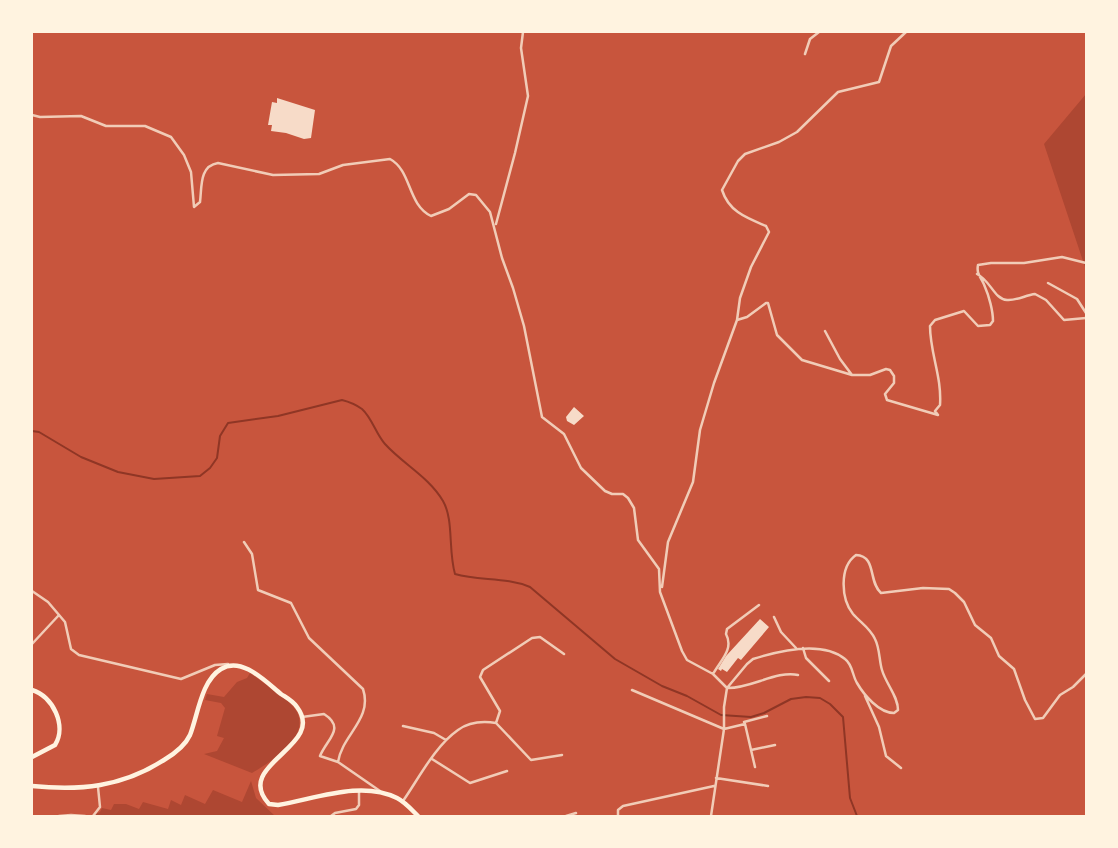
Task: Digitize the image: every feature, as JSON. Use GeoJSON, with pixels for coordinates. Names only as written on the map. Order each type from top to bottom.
{"type":"FeatureCollection","features":[{"type":"Feature","properties":{"kind":"main road"},"geometry":{"type":"LineString","coordinates":[[32,786],[98,787],[135,777],[184,745],[212,677],[223,668],[235,665],[251,671],[292,701],[302,717],[300,733],[260,778],[259,790],[268,804],[278,805],[359,791],[380,792],[403,802],[418,817]]}},
{"type":"Feature","properties":{"kind":"main road"},"geometry":{"type":"LineString","coordinates":[[32,690],[44,696],[60,723],[60,736],[55,744],[32,757]]}},
{"type":"Feature","properties":{"kind":"street"},"geometry":{"type":"LineString","coordinates":[[495,228],[516,153],[528,96],[521,48],[523,32]]}},
{"type":"Feature","properties":{"kind":"street"},"geometry":{"type":"LineString","coordinates":[[805,54],[810,38],[819,32]]}},
{"type":"Feature","properties":{"kind":"street"},"geometry":{"type":"LineString","coordinates":[[660,592],[665,575],[668,542],[693,482],[704,416],[723,363],[726,344],[737,320],[740,298],[751,267],[769,232],[766,226],[743,217],[729,204],[722,190],[725,182],[741,157],[779,142],[803,128],[838,92],[879,82],[891,46],[906,32]]}},
{"type":"Feature","properties":{"kind":"street"},"geometry":{"type":"LineString","coordinates":[[32,115],[81,116],[106,126],[145,126],[171,138],[184,155],[191,172],[194,207],[200,202],[203,173],[211,164],[229,163],[273,174],[319,174],[343,165],[390,159],[401,168],[415,201],[427,214],[436,216],[469,194],[477,195],[490,212],[524,326],[542,417],[564,434],[580,468],[605,491],[624,494],[634,508],[638,540],[659,569],[660,592],[681,652],[687,660],[713,674],[727,688],[739,688],[791,673],[798,675]]}},
{"type":"Feature","properties":{"kind":"street"},"geometry":{"type":"LineString","coordinates":[[737,320],[747,317],[768,303],[777,335],[798,356],[809,363],[852,375],[890,370],[894,376],[894,386],[885,394],[887,401],[938,415],[935,411],[940,405],[939,374],[934,362],[930,326],[935,320],[964,311],[978,326],[990,325],[993,321],[992,311],[986,288],[977,274],[981,263],[1024,263],[1062,257],[1087,263]]}},
{"type":"Feature","properties":{"kind":"street"},"geometry":{"type":"LineString","coordinates":[[977,274],[987,279],[994,292],[1002,299],[1010,300],[1035,294],[1046,300],[1064,320],[1087,318]]}},
{"type":"Feature","properties":{"kind":"street"},"geometry":{"type":"LineString","coordinates":[[1048,284],[1077,299],[1087,313]]}},
{"type":"Feature","properties":{"kind":"street"},"geometry":{"type":"LineString","coordinates":[[825,331],[852,375]]}},
{"type":"Feature","properties":{"kind":"street"},"geometry":{"type":"LineString","coordinates":[[244,542],[252,554],[258,590],[291,603],[309,638],[363,689],[366,707],[356,729],[340,753],[338,762]]}},
{"type":"Feature","properties":{"kind":"street"},"geometry":{"type":"LineString","coordinates":[[711,817],[727,688],[753,659],[803,648],[822,650],[844,659],[852,668],[855,681],[864,693],[886,712],[894,713],[898,710],[895,697],[882,671],[874,638],[847,603],[845,568],[850,559],[859,555],[869,561],[875,586],[881,593],[930,588],[949,589],[958,595],[975,625],[991,638],[1001,658],[1014,669],[1035,719],[1043,718],[1060,695],[1087,674]]}},
{"type":"Feature","properties":{"kind":"street"},"geometry":{"type":"LineString","coordinates":[[32,591],[48,602],[65,622],[71,649],[79,655],[181,679],[215,665],[235,665]]}},
{"type":"Feature","properties":{"kind":"street"},"geometry":{"type":"LineString","coordinates":[[713,674],[730,649],[727,629],[759,605]]}},
{"type":"Feature","properties":{"kind":"street"},"geometry":{"type":"LineString","coordinates":[[32,644],[59,615]]}},
{"type":"Feature","properties":{"kind":"street"},"geometry":{"type":"LineString","coordinates":[[774,617],[781,632],[797,650]]}},
{"type":"Feature","properties":{"kind":"street"},"geometry":{"type":"LineString","coordinates":[[496,723],[500,710],[480,677],[482,670],[531,638],[540,637],[564,654]]}},
{"type":"Feature","properties":{"kind":"street"},"geometry":{"type":"LineString","coordinates":[[803,648],[806,658],[829,681]]}},
{"type":"Feature","properties":{"kind":"street"},"geometry":{"type":"LineString","coordinates":[[632,690],[724,726],[746,724],[755,768]]}},
{"type":"Feature","properties":{"kind":"street"},"geometry":{"type":"LineString","coordinates":[[864,693],[879,727],[886,756],[901,768]]}},
{"type":"Feature","properties":{"kind":"street"},"geometry":{"type":"LineString","coordinates":[[302,717],[324,714],[334,724],[332,738],[320,756],[338,762],[380,792]]}},
{"type":"Feature","properties":{"kind":"street"},"geometry":{"type":"LineString","coordinates":[[724,726],[768,716]]}},
{"type":"Feature","properties":{"kind":"street"},"geometry":{"type":"LineString","coordinates":[[403,802],[447,740],[458,729],[470,724],[496,723],[531,760],[562,755]]}},
{"type":"Feature","properties":{"kind":"street"},"geometry":{"type":"LineString","coordinates":[[403,726],[434,733],[447,740]]}},
{"type":"Feature","properties":{"kind":"street"},"geometry":{"type":"LineString","coordinates":[[751,750],[775,745]]}},
{"type":"Feature","properties":{"kind":"street"},"geometry":{"type":"LineString","coordinates":[[432,759],[470,783],[507,771]]}},
{"type":"Feature","properties":{"kind":"street"},"geometry":{"type":"LineString","coordinates":[[716,778],[768,786]]}},
{"type":"Feature","properties":{"kind":"street"},"geometry":{"type":"LineString","coordinates":[[618,817],[618,810],[622,806],[714,786]]}},
{"type":"Feature","properties":{"kind":"street"},"geometry":{"type":"LineString","coordinates":[[93,817],[100,807],[98,787]]}},
{"type":"Feature","properties":{"kind":"street"},"geometry":{"type":"LineString","coordinates":[[331,817],[335,813],[356,809],[359,805],[359,791]]}},
{"type":"Feature","properties":{"kind":"street"},"geometry":{"type":"LineString","coordinates":[[566,817],[576,813]]}},
{"type":"Feature","properties":{"kind":"street"},"geometry":{"type":"LineString","coordinates":[[59,817],[85,817]]}},
{"type":"Feature","properties":{"kind":"shaded area"},"geometry":{"type":"Polygon","coordinates":[[[1086,94],[1086,270],[1044,144],[1086,94]]]}},
{"type":"Feature","properties":{"kind":"shaded area"},"geometry":{"type":"Polygon","coordinates":[[[250,673],[289,702],[297,712],[300,722],[298,731],[286,748],[252,773],[204,754],[217,751],[224,738],[217,736],[225,708],[221,703],[205,700],[207,694],[224,697],[237,682],[247,678],[250,673]]]}},
{"type":"Feature","properties":{"kind":"shaded area"},"geometry":{"type":"Polygon","coordinates":[[[251,781],[256,798],[275,816],[90,816],[100,812],[102,808],[111,810],[114,804],[126,804],[139,809],[143,802],[168,809],[171,800],[181,805],[185,795],[205,804],[213,790],[242,802],[251,781]]]}},
{"type":"Feature","properties":{"kind":"building"},"geometry":{"type":"Polygon","coordinates":[[[277,98],[315,110],[311,138],[304,139],[271,131],[272,125],[268,125],[272,102],[277,103],[277,98]]]}},
{"type":"Feature","properties":{"kind":"building"},"geometry":{"type":"Polygon","coordinates":[[[574,407],[584,416],[574,425],[567,421],[566,417],[574,407]]]}},
{"type":"Feature","properties":{"kind":"building"},"geometry":{"type":"Polygon","coordinates":[[[760,619],[769,627],[727,672],[718,669],[726,656],[760,619]]]}},
{"type":"Feature","properties":{"kind":"waterway"},"geometry":{"type":"LineString","coordinates":[[32,431],[39,432],[81,457],[118,472],[154,479],[200,476],[217,458],[220,436],[228,423],[278,416],[342,400],[352,403],[362,409],[385,444],[431,485],[443,501],[449,517],[455,574],[530,587],[615,659],[721,715],[751,717],[791,699],[806,697],[820,698],[830,704],[843,717],[850,798],[857,816]]}}]}
